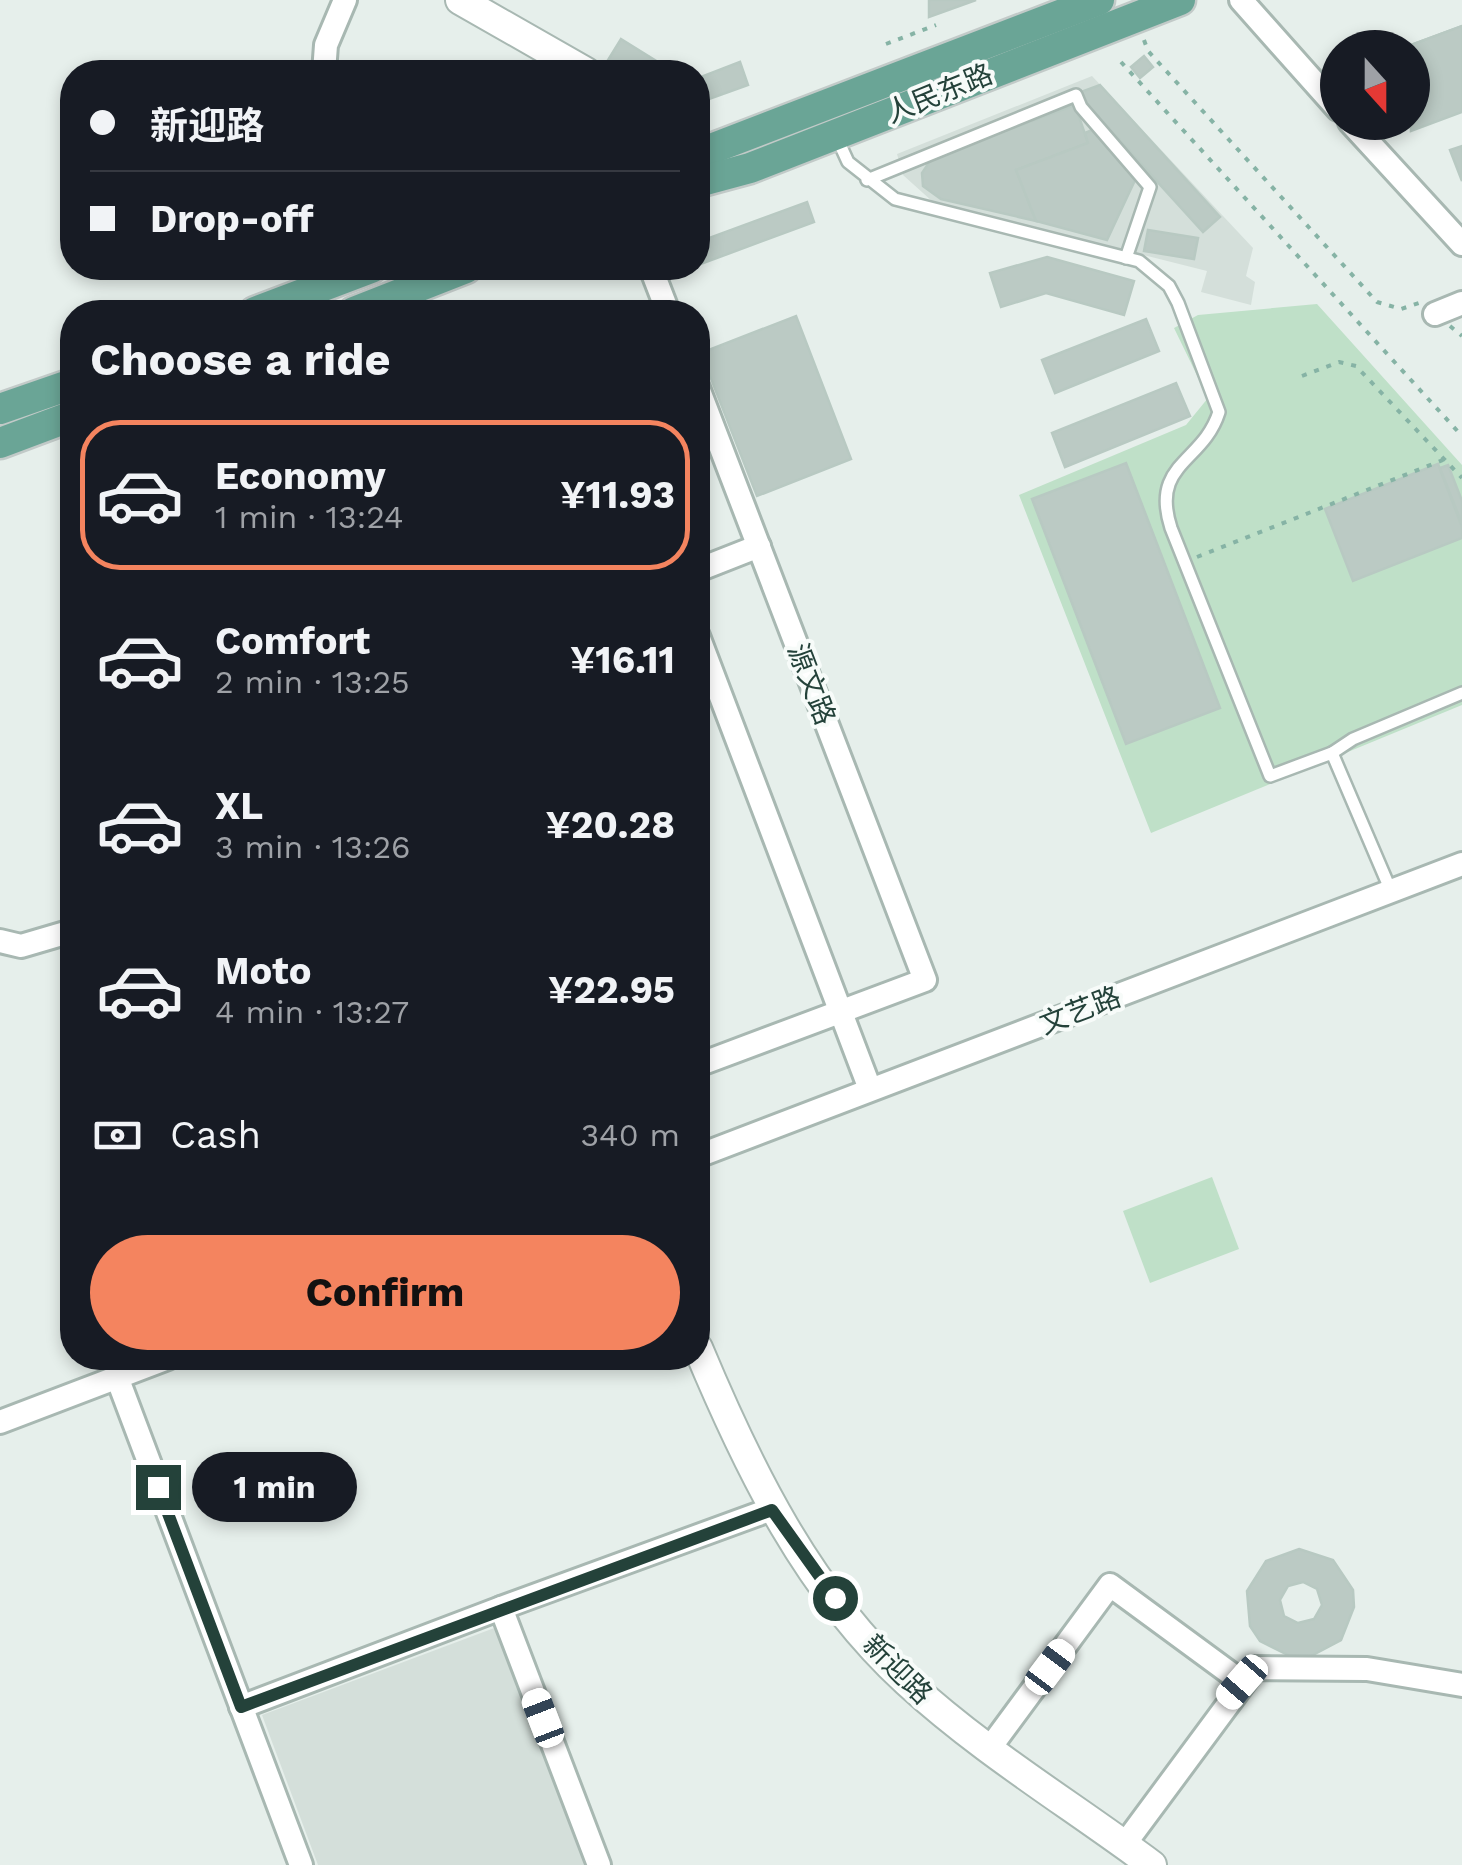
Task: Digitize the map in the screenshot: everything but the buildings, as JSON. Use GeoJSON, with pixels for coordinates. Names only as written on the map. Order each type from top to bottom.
{"type":"FeatureCollection","features":[{"type":"Feature","properties":{"kind":"main road","name":"人民东路"},"geometry":{"type":"LineString","coordinates":[[710,149],[1099,0]]}},
{"type":"Feature","properties":{"kind":"main road","name":"人民东路"},"geometry":{"type":"LineString","coordinates":[[710,179],[750,168],[1180,0]]}},
{"type":"Feature","properties":{"kind":"main road"},"geometry":{"type":"LineString","coordinates":[[285,300],[316,280]]}},
{"type":"Feature","properties":{"kind":"main road"},"geometry":{"type":"LineString","coordinates":[[385,300],[435,280]]}},
{"type":"Feature","properties":{"kind":"main road"},"geometry":{"type":"LineString","coordinates":[[0,410],[60,388]]}},
{"type":"Feature","properties":{"kind":"main road"},"geometry":{"type":"LineString","coordinates":[[0,443],[60,420]]}},
{"type":"Feature","properties":{"kind":"street"},"geometry":{"type":"LineString","coordinates":[[325,60],[326,45],[345,0]]}},
{"type":"Feature","properties":{"kind":"street"},"geometry":{"type":"LineString","coordinates":[[460,0],[565,60]]}},
{"type":"Feature","properties":{"kind":"street"},"geometry":{"type":"LineString","coordinates":[[1242,0],[1320,89]]}},
{"type":"Feature","properties":{"kind":"street"},"geometry":{"type":"LineString","coordinates":[[1367,140],[1462,244]]}},
{"type":"Feature","properties":{"kind":"street"},"geometry":{"type":"LineString","coordinates":[[1435,314],[1462,303]]}},
{"type":"Feature","properties":{"kind":"street","name":"源文路"},"geometry":{"type":"LineString","coordinates":[[710,419],[925,980],[840,1012]]}},
{"type":"Feature","properties":{"kind":"street"},"geometry":{"type":"LineString","coordinates":[[710,565],[759,546]]}},
{"type":"Feature","properties":{"kind":"street"},"geometry":{"type":"LineString","coordinates":[[710,668],[870,1090]]}},
{"type":"Feature","properties":{"kind":"street","name":"文艺路"},"geometry":{"type":"LineString","coordinates":[[710,1151],[1462,864]]}},
{"type":"Feature","properties":{"kind":"street"},"geometry":{"type":"LineString","coordinates":[[0,941],[21,946],[60,935]]}},
{"type":"Feature","properties":{"kind":"street"},"geometry":{"type":"LineString","coordinates":[[710,1061],[840,1012]]}},
{"type":"Feature","properties":{"kind":"street"},"geometry":{"type":"LineString","coordinates":[[0,1422],[136,1370]]}},
{"type":"Feature","properties":{"kind":"street","name":"新迎路"},"geometry":{"type":"LineString","coordinates":[[708,1370],[772,1510],[870,1642],[905,1680],[989,1750],[1152,1865]]}},
{"type":"Feature","properties":{"kind":"street"},"geometry":{"type":"LineString","coordinates":[[117,1377],[301,1865]]}},
{"type":"Feature","properties":{"kind":"street"},"geometry":{"type":"LineString","coordinates":[[241,1707],[772,1510]]}},
{"type":"Feature","properties":{"kind":"street"},"geometry":{"type":"LineString","coordinates":[[989,1750],[1110,1585],[1242,1682]]}},
{"type":"Feature","properties":{"kind":"street"},"geometry":{"type":"LineString","coordinates":[[501,1608],[598,1865]]}},
{"type":"Feature","properties":{"kind":"street"},"geometry":{"type":"LineString","coordinates":[[1124,1844],[1255,1668],[1366,1669],[1462,1685]]}},
{"type":"Feature","properties":{"kind":"lane"},"geometry":{"type":"LineString","coordinates":[[867,180],[1076,95],[1081,107],[1150,187],[1126,258]]}},
{"type":"Feature","properties":{"kind":"lane"},"geometry":{"type":"LineString","coordinates":[[835,134],[848,162],[894,199],[1126,258],[1154,270],[1169,286],[1218,401],[1216,423],[1182,462],[1164,494],[1164,508],[1270,776],[1332,753],[1353,739],[1462,693]]}},
{"type":"Feature","properties":{"kind":"lane"},"geometry":{"type":"LineString","coordinates":[[1332,753],[1390,891]]}},
{"type":"Feature","properties":{"kind":"path"},"geometry":{"type":"LineString","coordinates":[[886,44],[936,25]]}},
{"type":"Feature","properties":{"kind":"path"},"geometry":{"type":"LineString","coordinates":[[1148,51],[1377,302],[1402,308],[1420,303],[1435,314]]}},
{"type":"Feature","properties":{"kind":"path"},"geometry":{"type":"LineString","coordinates":[[1121,62],[1462,436]]}},
{"type":"Feature","properties":{"kind":"path"},"geometry":{"type":"LineString","coordinates":[[1302,376],[1340,362],[1356,366],[1462,478]]}},
{"type":"Feature","properties":{"kind":"path"},"geometry":{"type":"LineString","coordinates":[[1185,562],[1443,460]]}},
{"type":"Feature","properties":{"kind":"shaded area"},"geometry":{"type":"Polygon","coordinates":[[[1092,76],[1253,248],[1246,276],[1255,282],[1251,305],[1201,292],[1207,271],[933,202],[903,175],[897,154],[1092,76]]]}},
{"type":"Feature","properties":{"kind":"shaded area"},"geometry":{"type":"Polygon","coordinates":[[[497,1627],[586,1865],[318,1865],[262,1715],[497,1627]]]}},
{"type":"Feature","properties":{"kind":"green space"},"geometry":{"type":"Polygon","coordinates":[[[1317,304],[1462,465],[1462,705],[1151,833],[1019,495],[1186,425],[1208,398],[1174,328],[1198,315],[1317,304]]]}},
{"type":"Feature","properties":{"kind":"green space"},"geometry":{"type":"Polygon","coordinates":[[[1212,1177],[1239,1249],[1150,1283],[1123,1211],[1212,1177]]]}},
{"type":"Feature","properties":{"kind":"route"},"geometry":{"type":"LineString","coordinates":[[158,1487],[241,1707],[772,1510],[835,1598]]}}]}
